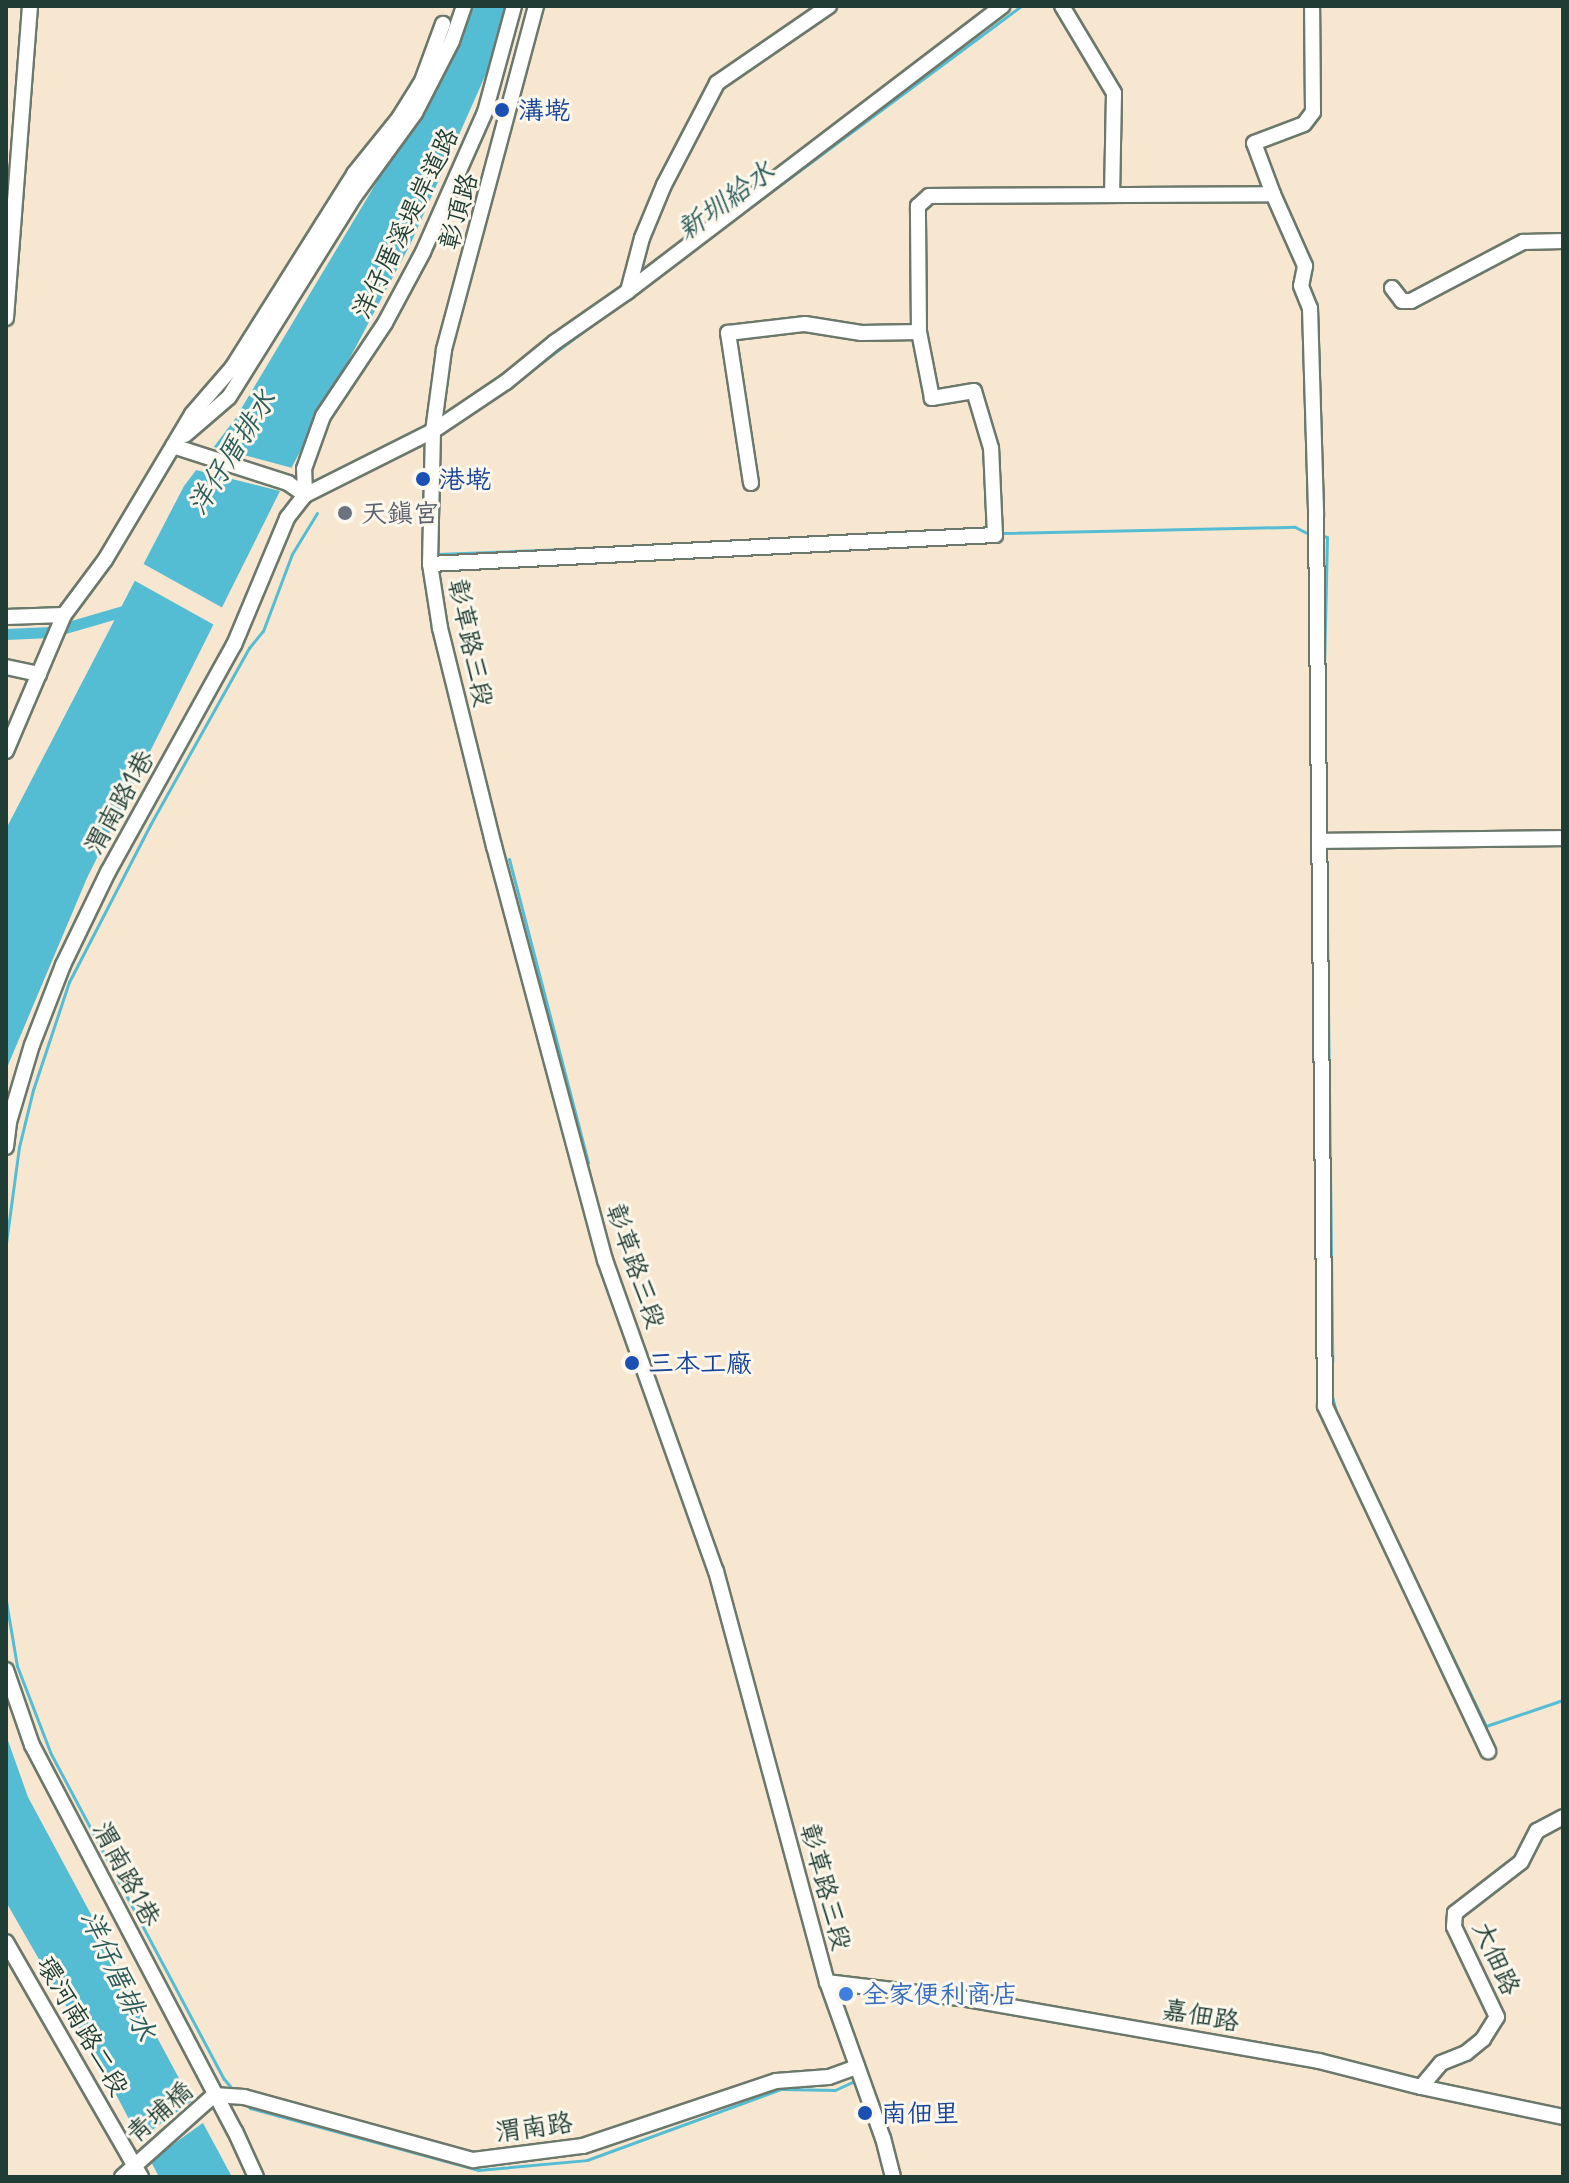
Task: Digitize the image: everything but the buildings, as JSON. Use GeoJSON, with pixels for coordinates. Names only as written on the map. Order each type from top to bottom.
{"type":"FeatureCollection","features":[{"type":"Feature","properties":{"kind":"street"},"geometry":{"type":"LineString","coordinates":[[6,318],[30,6]]}},
{"type":"Feature","properties":{"kind":"street","name":"洋仔厝溪堤岸道路"},"geometry":{"type":"LineString","coordinates":[[173,446],[229,397],[354,197],[415,113],[452,41],[464,6]]}},
{"type":"Feature","properties":{"kind":"street","name":"洋仔厝溪堤岸道路"},"geometry":{"type":"LineString","coordinates":[[305,495],[304,469],[323,416],[385,323],[423,252],[485,112],[514,6]]}},
{"type":"Feature","properties":{"kind":"street","name":"彰頂路"},"geometry":{"type":"LineString","coordinates":[[430,564],[434,437],[444,350],[536,6]]}},
{"type":"Feature","properties":{"kind":"street"},"geometry":{"type":"LineString","coordinates":[[627,292],[642,238],[664,185],[717,83],[829,6]]}},
{"type":"Feature","properties":{"kind":"street"},"geometry":{"type":"LineString","coordinates":[[173,446],[288,483],[305,495],[434,437],[555,342],[627,292],[1002,6]]}},
{"type":"Feature","properties":{"kind":"street"},"geometry":{"type":"LineString","coordinates":[[1062,6],[1114,93],[1112,194]]}},
{"type":"Feature","properties":{"kind":"street"},"geometry":{"type":"LineString","coordinates":[[1312,6],[1313,112],[1304,124],[1254,143],[1305,266],[1301,286],[1310,308],[1325,1406],[1488,1751]]}},
{"type":"Feature","properties":{"kind":"street"},"geometry":{"type":"LineString","coordinates":[[6,751],[64,615],[105,560],[192,414],[232,368],[354,174],[399,118],[422,81],[443,24]]}},
{"type":"Feature","properties":{"kind":"street"},"geometry":{"type":"LineString","coordinates":[[430,564],[995,535],[991,448],[974,391],[932,398],[919,332],[918,206],[929,196],[1273,194]]}},
{"type":"Feature","properties":{"kind":"street"},"geometry":{"type":"LineString","coordinates":[[1392,288],[1402,301],[1411,301],[1523,242],[1563,241]]}},
{"type":"Feature","properties":{"kind":"street"},"geometry":{"type":"LineString","coordinates":[[751,483],[728,333],[805,324],[861,333],[919,332]]}},
{"type":"Feature","properties":{"kind":"street","name":"渭南路1巷"},"geometry":{"type":"LineString","coordinates":[[6,1147],[9,1122],[32,1045],[63,965],[108,872],[234,645],[287,518],[305,495]]}},
{"type":"Feature","properties":{"kind":"street","name":"彰草路三段"},"geometry":{"type":"LineString","coordinates":[[430,564],[440,628],[584,1187],[605,1260],[716,1571],[827,1982],[893,2177]]}},
{"type":"Feature","properties":{"kind":"street"},"geometry":{"type":"LineString","coordinates":[[6,617],[64,615]]}},
{"type":"Feature","properties":{"kind":"street"},"geometry":{"type":"LineString","coordinates":[[6,667],[42,668]]}},
{"type":"Feature","properties":{"kind":"street"},"geometry":{"type":"LineString","coordinates":[[1319,841],[1563,838]]}},
{"type":"Feature","properties":{"kind":"street","name":"渭南路1巷"},"geometry":{"type":"LineString","coordinates":[[6,1670],[32,1745],[235,2131],[256,2177]]}},
{"type":"Feature","properties":{"kind":"street","name":"大佃路"},"geometry":{"type":"LineString","coordinates":[[1421,2087],[1441,2063],[1474,2047],[1497,2017],[1454,1927],[1455,1913],[1521,1862],[1537,1831],[1563,1817]]}},
{"type":"Feature","properties":{"kind":"street","name":"環河南路二段"},"geometry":{"type":"LineString","coordinates":[[6,1942],[138,2171]]}},
{"type":"Feature","properties":{"kind":"street","name":"嘉佃路"},"geometry":{"type":"LineString","coordinates":[[827,1982],[967,1999],[1189,2037],[1319,2061],[1421,2087],[1563,2117]]}},
{"type":"Feature","properties":{"kind":"street","name":"渭南路"},"geometry":{"type":"LineString","coordinates":[[214,2095],[244,2097],[473,2160],[583,2146],[776,2081],[829,2077],[857,2067]]}},
{"type":"Feature","properties":{"kind":"street","name":"青埔橋"},"geometry":{"type":"LineString","coordinates":[[122,2177],[138,2171],[214,2095]]}},
{"type":"Feature","properties":{"kind":"water","name":"洋仔厝排水"},"geometry":{"type":"Polygon","coordinates":[[[467,6],[509,6],[494,56],[410,245],[293,465],[87,878],[6,1070],[6,829],[184,486],[235,419],[418,113],[467,6]]]}},
{"type":"Feature","properties":{"kind":"water","name":"洋仔厝排水"},"geometry":{"type":"Polygon","coordinates":[[[6,1735],[28,1797],[232,2177],[159,2177],[108,2079],[6,1902],[6,1735]]]}},
{"type":"Feature","properties":{"kind":"pier"},"geometry":{"type":"Polygon","coordinates":[[[210,446],[296,469],[280,491],[192,469],[210,446]]]}},
{"type":"Feature","properties":{"kind":"pier"},"geometry":{"type":"Polygon","coordinates":[[[140,562],[225,609],[216,626],[131,579],[140,562]]]}},
{"type":"Feature","properties":{"kind":"pier"},"geometry":{"type":"Polygon","coordinates":[[[192,2101],[206,2120],[152,2160],[138,2140],[192,2101]]]}},
{"type":"Feature","properties":{"kind":"waterway","name":"新圳給水"},"geometry":{"type":"LineString","coordinates":[[526,374],[1021,6]]}},
{"type":"Feature","properties":{"kind":"waterway"},"geometry":{"type":"LineString","coordinates":[[6,1243],[19,1147],[33,1090],[69,982],[150,825],[249,648],[263,631],[292,554],[317,513]]}},
{"type":"Feature","properties":{"kind":"waterway"},"geometry":{"type":"LineString","coordinates":[[1001,533],[1295,527],[1311,535]]}},
{"type":"Feature","properties":{"kind":"waterway"},"geometry":{"type":"LineString","coordinates":[[1323,536],[1327,537],[1324,669]]}},
{"type":"Feature","properties":{"kind":"waterway"},"geometry":{"type":"LineString","coordinates":[[438,554],[682,544]]}},
{"type":"Feature","properties":{"kind":"waterway"},"geometry":{"type":"LineString","coordinates":[[6,634],[51,632],[130,609]]}},
{"type":"Feature","properties":{"kind":"waterway"},"geometry":{"type":"LineString","coordinates":[[509,859],[588,1163]]}},
{"type":"Feature","properties":{"kind":"waterway"},"geometry":{"type":"LineString","coordinates":[[1327,924],[1332,1361]]}},
{"type":"Feature","properties":{"kind":"waterway"},"geometry":{"type":"LineString","coordinates":[[1332,1396],[1337,1416]]}},
{"type":"Feature","properties":{"kind":"waterway"},"geometry":{"type":"LineString","coordinates":[[1383,1513],[1486,1726],[1563,1700]]}},
{"type":"Feature","properties":{"kind":"waterway"},"geometry":{"type":"LineString","coordinates":[[6,1601],[17,1666],[51,1754],[224,2079],[235,2092]]}},
{"type":"Feature","properties":{"kind":"waterway"},"geometry":{"type":"LineString","coordinates":[[246,2104],[250,2108],[478,2170],[587,2160],[781,2089],[835,2090],[856,2080]]}},
{"type":"Feature","properties":{"kind":"place","name":"溝墘"},"geometry":{"type":"Point","coordinates":[502,110]}},
{"type":"Feature","properties":{"kind":"place","name":"港墘"},"geometry":{"type":"Point","coordinates":[423,479]}},
{"type":"Feature","properties":{"kind":"place","name":"天鎮宮"},"geometry":{"type":"Point","coordinates":[345,513]}},
{"type":"Feature","properties":{"kind":"place","name":"三本工廠"},"geometry":{"type":"Point","coordinates":[632,1363]}},
{"type":"Feature","properties":{"kind":"place","name":"全家便利商店"},"geometry":{"type":"Point","coordinates":[846,1994]}},
{"type":"Feature","properties":{"kind":"place","name":"南佃里"},"geometry":{"type":"Point","coordinates":[865,2113]}}]}
